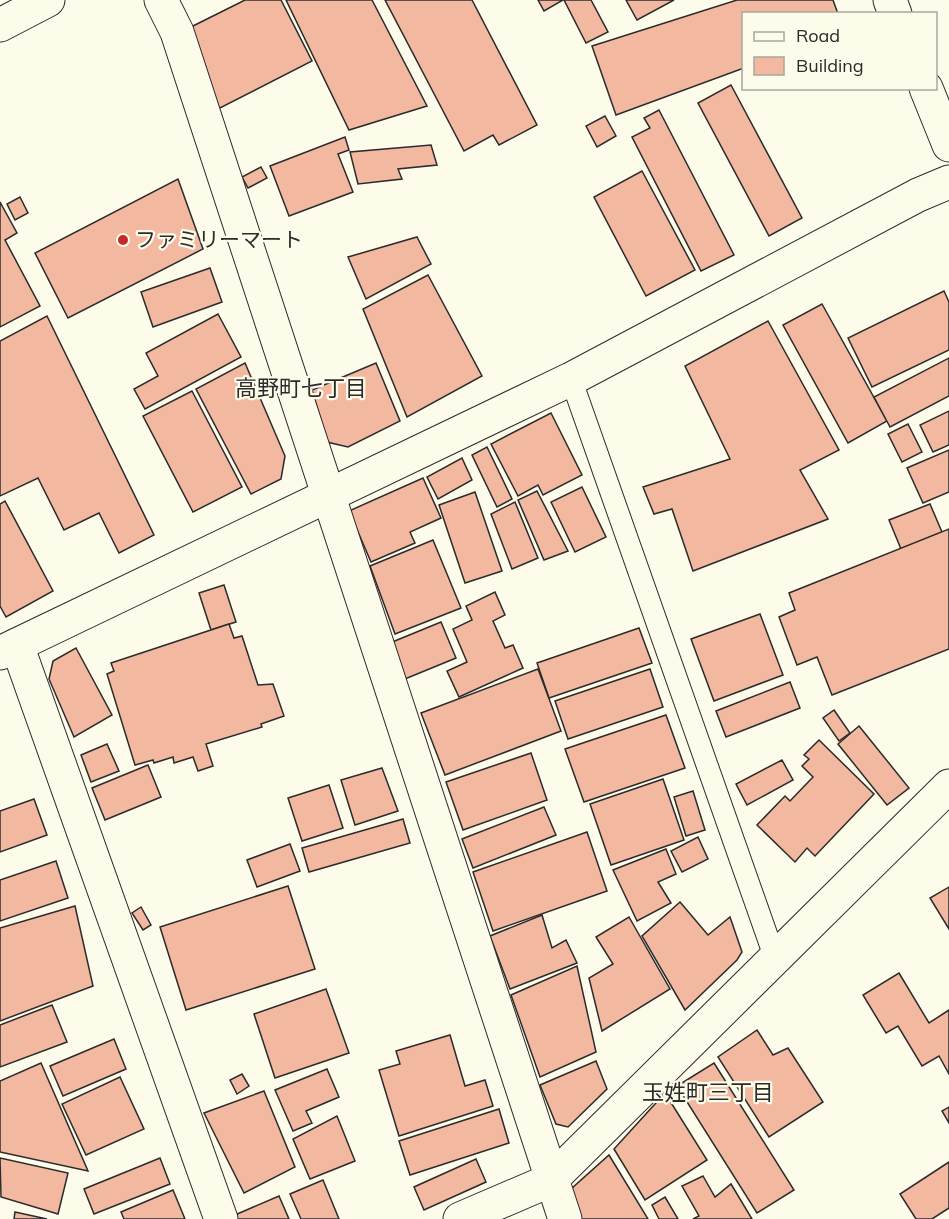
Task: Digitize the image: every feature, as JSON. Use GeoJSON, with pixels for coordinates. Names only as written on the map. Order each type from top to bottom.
{"type":"FeatureCollection","features":[{"type":"Feature","properties":{"kind":"street"},"geometry":{"type":"LineString","coordinates":[[0,25],[48,0]]}},
{"type":"Feature","properties":{"kind":"street"},"geometry":{"type":"LineString","coordinates":[[161,0],[177,32],[565,1219]]}},
{"type":"Feature","properties":{"kind":"street"},"geometry":{"type":"LineString","coordinates":[[927,90],[949,145]]}},
{"type":"Feature","properties":{"kind":"street"},"geometry":{"type":"LineString","coordinates":[[221,1219],[9,649],[572,379],[918,195],[949,183]]}},
{"type":"Feature","properties":{"kind":"street"},"geometry":{"type":"LineString","coordinates":[[460,1219],[551,1180],[949,786]]}},
{"type":"Feature","properties":{"kind":"lane"},"geometry":{"type":"LineString","coordinates":[[572,379],[775,958]]}},
{"type":"Feature","properties":{"kind":"building"},"geometry":{"type":"Polygon","coordinates":[[[245,0],[281,0],[312,61],[218,109],[191,27],[245,0]]]}},
{"type":"Feature","properties":{"kind":"building"},"geometry":{"type":"Polygon","coordinates":[[[286,0],[372,0],[427,106],[349,130],[286,0]]]}},
{"type":"Feature","properties":{"kind":"building"},"geometry":{"type":"Polygon","coordinates":[[[385,0],[472,0],[537,125],[499,145],[493,135],[464,151],[385,0]]]}},
{"type":"Feature","properties":{"kind":"building"},"geometry":{"type":"Polygon","coordinates":[[[538,0],[563,0],[544,11],[538,0]]]}},
{"type":"Feature","properties":{"kind":"building"},"geometry":{"type":"Polygon","coordinates":[[[564,0],[591,0],[608,32],[586,43],[564,0]]]}},
{"type":"Feature","properties":{"kind":"building"},"geometry":{"type":"Polygon","coordinates":[[[626,0],[674,0],[637,20],[626,0]]]}},
{"type":"Feature","properties":{"kind":"building"},"geometry":{"type":"Polygon","coordinates":[[[737,0],[833,0],[837,12],[742,12],[742,69],[616,115],[592,46],[737,0]]]}},
{"type":"Feature","properties":{"kind":"building"},"geometry":{"type":"Polygon","coordinates":[[[731,85],[802,218],[769,236],[698,103],[731,85]]]}},
{"type":"Feature","properties":{"kind":"building"},"geometry":{"type":"Polygon","coordinates":[[[659,110],[734,255],[701,271],[632,137],[650,128],[644,118],[659,110]]]}},
{"type":"Feature","properties":{"kind":"building"},"geometry":{"type":"Polygon","coordinates":[[[605,116],[616,136],[597,147],[586,126],[605,116]]]}},
{"type":"Feature","properties":{"kind":"building"},"geometry":{"type":"Polygon","coordinates":[[[345,137],[349,150],[338,154],[353,192],[289,216],[270,166],[345,137]]]}},
{"type":"Feature","properties":{"kind":"building"},"geometry":{"type":"Polygon","coordinates":[[[431,145],[437,165],[398,169],[402,179],[358,184],[350,152],[431,145]]]}},
{"type":"Feature","properties":{"kind":"building"},"geometry":{"type":"Polygon","coordinates":[[[261,167],[267,178],[248,188],[242,177],[261,167]]]}},
{"type":"Feature","properties":{"kind":"building"},"geometry":{"type":"Polygon","coordinates":[[[642,171],[695,270],[646,296],[594,197],[642,171]]]}},
{"type":"Feature","properties":{"kind":"building"},"geometry":{"type":"Polygon","coordinates":[[[178,179],[203,249],[68,318],[35,253],[178,179]]]}},
{"type":"Feature","properties":{"kind":"building"},"geometry":{"type":"Polygon","coordinates":[[[20,197],[28,213],[15,220],[7,204],[20,197]]]}},
{"type":"Feature","properties":{"kind":"building"},"geometry":{"type":"Polygon","coordinates":[[[0,202],[17,233],[5,240],[40,306],[0,327],[0,202]]]}},
{"type":"Feature","properties":{"kind":"building"},"geometry":{"type":"Polygon","coordinates":[[[417,237],[431,264],[366,299],[348,257],[417,237]]]}},
{"type":"Feature","properties":{"kind":"building"},"geometry":{"type":"Polygon","coordinates":[[[210,268],[222,302],[153,327],[141,292],[210,268]]]}},
{"type":"Feature","properties":{"kind":"building"},"geometry":{"type":"Polygon","coordinates":[[[428,275],[482,376],[407,417],[363,309],[428,275]]]}},
{"type":"Feature","properties":{"kind":"building"},"geometry":{"type":"Polygon","coordinates":[[[944,291],[949,302],[949,350],[872,387],[848,338],[944,291]]]}},
{"type":"Feature","properties":{"kind":"building"},"geometry":{"type":"Polygon","coordinates":[[[822,304],[887,421],[848,443],[783,325],[822,304]]]}},
{"type":"Feature","properties":{"kind":"building"},"geometry":{"type":"Polygon","coordinates":[[[218,314],[241,357],[145,409],[134,389],[158,376],[146,353],[218,314]]]}},
{"type":"Feature","properties":{"kind":"building"},"geometry":{"type":"Polygon","coordinates":[[[47,316],[154,535],[119,553],[99,513],[64,530],[38,478],[0,496],[0,341],[47,316]]]}},
{"type":"Feature","properties":{"kind":"building"},"geometry":{"type":"Polygon","coordinates":[[[768,321],[839,450],[800,470],[828,519],[693,571],[672,509],[654,514],[643,487],[730,459],[685,366],[768,321]]]}},
{"type":"Feature","properties":{"kind":"building"},"geometry":{"type":"Polygon","coordinates":[[[949,358],[949,396],[890,427],[874,397],[949,358]]]}},
{"type":"Feature","properties":{"kind":"building"},"geometry":{"type":"Polygon","coordinates":[[[245,363],[285,456],[281,479],[251,494],[196,389],[245,363]]]}},
{"type":"Feature","properties":{"kind":"building"},"geometry":{"type":"Polygon","coordinates":[[[376,363],[400,421],[348,447],[327,442],[312,390],[376,363]]]}},
{"type":"Feature","properties":{"kind":"building"},"geometry":{"type":"Polygon","coordinates":[[[192,391],[242,487],[193,512],[143,416],[192,391]]]}},
{"type":"Feature","properties":{"kind":"building"},"geometry":{"type":"Polygon","coordinates":[[[949,411],[949,445],[933,452],[920,425],[949,411]]]}},
{"type":"Feature","properties":{"kind":"building"},"geometry":{"type":"Polygon","coordinates":[[[551,413],[582,475],[543,495],[538,485],[518,496],[491,444],[551,413]]]}},
{"type":"Feature","properties":{"kind":"building"},"geometry":{"type":"Polygon","coordinates":[[[908,424],[922,452],[902,462],[888,434],[908,424]]]}},
{"type":"Feature","properties":{"kind":"building"},"geometry":{"type":"Polygon","coordinates":[[[487,447],[512,499],[497,507],[472,455],[487,447]]]}},
{"type":"Feature","properties":{"kind":"building"},"geometry":{"type":"Polygon","coordinates":[[[949,450],[949,492],[923,503],[907,468],[949,450]]]}},
{"type":"Feature","properties":{"kind":"building"},"geometry":{"type":"Polygon","coordinates":[[[462,458],[472,480],[438,499],[427,477],[462,458]]]}},
{"type":"Feature","properties":{"kind":"building"},"geometry":{"type":"Polygon","coordinates":[[[423,478],[441,518],[410,532],[415,543],[371,562],[349,511],[423,478]]]}},
{"type":"Feature","properties":{"kind":"building"},"geometry":{"type":"Polygon","coordinates":[[[582,487],[606,537],[575,552],[551,502],[582,487]]]}},
{"type":"Feature","properties":{"kind":"building"},"geometry":{"type":"Polygon","coordinates":[[[537,491],[568,551],[544,560],[518,500],[537,491]]]}},
{"type":"Feature","properties":{"kind":"building"},"geometry":{"type":"Polygon","coordinates":[[[475,492],[502,571],[465,583],[439,505],[475,492]]]}},
{"type":"Feature","properties":{"kind":"building"},"geometry":{"type":"Polygon","coordinates":[[[5,501],[53,591],[6,617],[0,606],[0,504],[5,501]]]}},
{"type":"Feature","properties":{"kind":"building"},"geometry":{"type":"Polygon","coordinates":[[[515,502],[538,558],[512,569],[491,514],[515,502]]]}},
{"type":"Feature","properties":{"kind":"building"},"geometry":{"type":"Polygon","coordinates":[[[930,504],[942,532],[901,549],[889,520],[930,504]]]}},
{"type":"Feature","properties":{"kind":"building"},"geometry":{"type":"Polygon","coordinates":[[[949,529],[949,649],[832,695],[817,657],[797,665],[779,617],[795,610],[789,593],[949,529]]]}},
{"type":"Feature","properties":{"kind":"building"},"geometry":{"type":"Polygon","coordinates":[[[433,540],[461,608],[395,634],[370,566],[433,540]]]}},
{"type":"Feature","properties":{"kind":"building"},"geometry":{"type":"Polygon","coordinates":[[[224,585],[236,622],[211,630],[199,593],[224,585]]]}},
{"type":"Feature","properties":{"kind":"building"},"geometry":{"type":"Polygon","coordinates":[[[495,592],[505,615],[493,621],[505,648],[513,645],[523,668],[459,697],[447,671],[467,662],[453,629],[472,620],[466,606],[495,592]]]}},
{"type":"Feature","properties":{"kind":"building"},"geometry":{"type":"Polygon","coordinates":[[[760,614],[783,675],[714,701],[691,639],[760,614]]]}},
{"type":"Feature","properties":{"kind":"building"},"geometry":{"type":"Polygon","coordinates":[[[441,622],[456,658],[400,681],[385,645],[441,622]]]}},
{"type":"Feature","properties":{"kind":"building"},"geometry":{"type":"Polygon","coordinates":[[[229,624],[234,638],[242,636],[258,685],[273,684],[284,716],[261,724],[262,727],[206,744],[213,766],[198,771],[193,757],[174,763],[173,757],[154,763],[153,760],[135,765],[107,674],[114,671],[111,663],[229,624]]]}},
{"type":"Feature","properties":{"kind":"building"},"geometry":{"type":"Polygon","coordinates":[[[639,628],[652,663],[549,698],[537,663],[639,628]]]}},
{"type":"Feature","properties":{"kind":"building"},"geometry":{"type":"Polygon","coordinates":[[[76,648],[112,715],[74,737],[49,679],[53,661],[76,648]]]}},
{"type":"Feature","properties":{"kind":"building"},"geometry":{"type":"Polygon","coordinates":[[[538,669],[561,731],[445,775],[421,713],[538,669]]]}},
{"type":"Feature","properties":{"kind":"building"},"geometry":{"type":"Polygon","coordinates":[[[650,669],[663,707],[568,739],[555,701],[650,669]]]}},
{"type":"Feature","properties":{"kind":"building"},"geometry":{"type":"Polygon","coordinates":[[[790,682],[800,708],[726,737],[716,711],[790,682]]]}},
{"type":"Feature","properties":{"kind":"building"},"geometry":{"type":"Polygon","coordinates":[[[834,710],[850,733],[839,741],[823,718],[834,710]]]}},
{"type":"Feature","properties":{"kind":"building"},"geometry":{"type":"Polygon","coordinates":[[[666,715],[685,768],[584,802],[565,749],[666,715]]]}},
{"type":"Feature","properties":{"kind":"building"},"geometry":{"type":"Polygon","coordinates":[[[859,726],[909,788],[887,805],[838,744],[859,726]]]}},
{"type":"Feature","properties":{"kind":"building"},"geometry":{"type":"Polygon","coordinates":[[[819,740],[874,794],[815,856],[807,848],[795,862],[757,825],[785,796],[790,801],[813,777],[802,766],[809,759],[804,755],[819,740]]]}},
{"type":"Feature","properties":{"kind":"building"},"geometry":{"type":"Polygon","coordinates":[[[107,744],[119,771],[91,782],[81,755],[107,744]]]}},
{"type":"Feature","properties":{"kind":"building"},"geometry":{"type":"Polygon","coordinates":[[[531,753],[547,800],[463,830],[446,782],[531,753]]]}},
{"type":"Feature","properties":{"kind":"building"},"geometry":{"type":"Polygon","coordinates":[[[782,760],[793,780],[747,805],[736,784],[782,760]]]}},
{"type":"Feature","properties":{"kind":"building"},"geometry":{"type":"Polygon","coordinates":[[[148,765],[161,797],[105,820],[92,788],[148,765]]]}},
{"type":"Feature","properties":{"kind":"building"},"geometry":{"type":"Polygon","coordinates":[[[382,768],[398,811],[355,825],[341,780],[382,768]]]}},
{"type":"Feature","properties":{"kind":"building"},"geometry":{"type":"Polygon","coordinates":[[[663,779],[684,840],[611,865],[590,804],[663,779]]]}},
{"type":"Feature","properties":{"kind":"building"},"geometry":{"type":"Polygon","coordinates":[[[329,785],[343,828],[302,841],[288,798],[329,785]]]}},
{"type":"Feature","properties":{"kind":"building"},"geometry":{"type":"Polygon","coordinates":[[[693,791],[705,830],[686,836],[674,797],[693,791]]]}},
{"type":"Feature","properties":{"kind":"building"},"geometry":{"type":"Polygon","coordinates":[[[34,799],[47,835],[0,852],[0,811],[34,799]]]}},
{"type":"Feature","properties":{"kind":"building"},"geometry":{"type":"Polygon","coordinates":[[[544,807],[556,835],[473,868],[462,839],[544,807]]]}},
{"type":"Feature","properties":{"kind":"building"},"geometry":{"type":"Polygon","coordinates":[[[403,819],[410,843],[309,872],[302,848],[403,819]]]}},
{"type":"Feature","properties":{"kind":"building"},"geometry":{"type":"Polygon","coordinates":[[[587,832],[607,891],[493,931],[473,872],[587,832]]]}},
{"type":"Feature","properties":{"kind":"building"},"geometry":{"type":"Polygon","coordinates":[[[698,837],[708,859],[682,872],[671,851],[698,837]]]}},
{"type":"Feature","properties":{"kind":"building"},"geometry":{"type":"Polygon","coordinates":[[[290,844],[300,871],[257,887],[247,860],[290,844]]]}},
{"type":"Feature","properties":{"kind":"building"},"geometry":{"type":"Polygon","coordinates":[[[666,849],[676,874],[658,882],[671,903],[637,921],[613,870],[666,849]]]}},
{"type":"Feature","properties":{"kind":"building"},"geometry":{"type":"Polygon","coordinates":[[[56,861],[68,898],[0,921],[0,880],[56,861]]]}},
{"type":"Feature","properties":{"kind":"building"},"geometry":{"type":"Polygon","coordinates":[[[288,886],[315,969],[186,1010],[160,927],[288,886]]]}},
{"type":"Feature","properties":{"kind":"building"},"geometry":{"type":"Polygon","coordinates":[[[949,887],[949,929],[930,898],[949,887]]]}},
{"type":"Feature","properties":{"kind":"building"},"geometry":{"type":"Polygon","coordinates":[[[680,902],[708,935],[730,917],[742,952],[737,960],[685,1010],[642,936],[680,902]]]}},
{"type":"Feature","properties":{"kind":"building"},"geometry":{"type":"Polygon","coordinates":[[[75,906],[93,986],[0,1021],[0,928],[75,906]]]}},
{"type":"Feature","properties":{"kind":"building"},"geometry":{"type":"Polygon","coordinates":[[[141,907],[151,925],[143,930],[132,913],[141,907]]]}},
{"type":"Feature","properties":{"kind":"building"},"geometry":{"type":"Polygon","coordinates":[[[542,915],[552,948],[566,940],[577,963],[510,989],[490,936],[542,915]]]}},
{"type":"Feature","properties":{"kind":"building"},"geometry":{"type":"Polygon","coordinates":[[[629,917],[670,989],[602,1031],[589,978],[613,964],[596,937],[629,917]]]}},
{"type":"Feature","properties":{"kind":"building"},"geometry":{"type":"Polygon","coordinates":[[[577,966],[596,1052],[540,1077],[511,995],[577,966]]]}},
{"type":"Feature","properties":{"kind":"building"},"geometry":{"type":"Polygon","coordinates":[[[899,973],[929,1023],[949,1010],[949,1074],[939,1056],[922,1066],[898,1026],[886,1033],[863,995],[899,973]]]}},
{"type":"Feature","properties":{"kind":"building"},"geometry":{"type":"Polygon","coordinates":[[[326,989],[349,1053],[275,1078],[254,1014],[326,989]]]}},
{"type":"Feature","properties":{"kind":"building"},"geometry":{"type":"Polygon","coordinates":[[[52,1005],[67,1042],[0,1067],[0,1025],[52,1005]]]}},
{"type":"Feature","properties":{"kind":"building"},"geometry":{"type":"Polygon","coordinates":[[[757,1030],[773,1055],[788,1048],[823,1102],[769,1137],[718,1057],[757,1030]]]}},
{"type":"Feature","properties":{"kind":"building"},"geometry":{"type":"Polygon","coordinates":[[[450,1035],[465,1086],[485,1080],[493,1106],[399,1136],[379,1070],[400,1064],[396,1051],[450,1035]]]}},
{"type":"Feature","properties":{"kind":"building"},"geometry":{"type":"Polygon","coordinates":[[[114,1039],[126,1069],[63,1096],[50,1066],[114,1039]]]}},
{"type":"Feature","properties":{"kind":"building"},"geometry":{"type":"Polygon","coordinates":[[[596,1061],[607,1089],[568,1127],[556,1124],[540,1085],[596,1061]]]}},
{"type":"Feature","properties":{"kind":"building"},"geometry":{"type":"Polygon","coordinates":[[[41,1063],[88,1171],[0,1152],[0,1081],[41,1063]]]}},
{"type":"Feature","properties":{"kind":"building"},"geometry":{"type":"Polygon","coordinates":[[[714,1063],[794,1190],[757,1213],[677,1086],[714,1063]]]}},
{"type":"Feature","properties":{"kind":"building"},"geometry":{"type":"Polygon","coordinates":[[[327,1069],[339,1097],[306,1111],[312,1123],[293,1131],[275,1090],[327,1069]]]}},
{"type":"Feature","properties":{"kind":"building"},"geometry":{"type":"Polygon","coordinates":[[[242,1074],[249,1086],[237,1094],[230,1080],[242,1074]]]}},
{"type":"Feature","properties":{"kind":"building"},"geometry":{"type":"Polygon","coordinates":[[[120,1077],[144,1129],[86,1155],[62,1104],[120,1077]]]}},
{"type":"Feature","properties":{"kind":"building"},"geometry":{"type":"Polygon","coordinates":[[[264,1091],[295,1167],[244,1193],[204,1113],[264,1091]]]}},
{"type":"Feature","properties":{"kind":"building"},"geometry":{"type":"Polygon","coordinates":[[[665,1093],[707,1160],[645,1200],[614,1149],[665,1093]]]}},
{"type":"Feature","properties":{"kind":"building"},"geometry":{"type":"Polygon","coordinates":[[[949,1107],[949,1123],[942,1111],[949,1107]]]}},
{"type":"Feature","properties":{"kind":"building"},"geometry":{"type":"Polygon","coordinates":[[[499,1109],[509,1143],[410,1175],[399,1141],[499,1109]]]}},
{"type":"Feature","properties":{"kind":"building"},"geometry":{"type":"Polygon","coordinates":[[[337,1116],[355,1161],[310,1179],[293,1139],[337,1116]]]}},
{"type":"Feature","properties":{"kind":"building"},"geometry":{"type":"Polygon","coordinates":[[[609,1155],[648,1219],[581,1219],[571,1189],[609,1155]]]}},
{"type":"Feature","properties":{"kind":"building"},"geometry":{"type":"Polygon","coordinates":[[[0,1158],[68,1173],[58,1214],[1,1197],[0,1158]]]}},
{"type":"Feature","properties":{"kind":"building"},"geometry":{"type":"Polygon","coordinates":[[[160,1158],[170,1184],[94,1214],[84,1189],[160,1158]]]}},
{"type":"Feature","properties":{"kind":"building"},"geometry":{"type":"Polygon","coordinates":[[[476,1159],[486,1182],[424,1210],[414,1187],[476,1159]]]}},
{"type":"Feature","properties":{"kind":"building"},"geometry":{"type":"Polygon","coordinates":[[[949,1162],[949,1208],[932,1219],[916,1219],[900,1194],[949,1162]]]}},
{"type":"Feature","properties":{"kind":"building"},"geometry":{"type":"Polygon","coordinates":[[[703,1176],[715,1197],[731,1184],[752,1219],[693,1219],[699,1216],[682,1186],[703,1176]]]}},
{"type":"Feature","properties":{"kind":"building"},"geometry":{"type":"Polygon","coordinates":[[[323,1180],[339,1219],[301,1219],[290,1194],[323,1180]]]}},
{"type":"Feature","properties":{"kind":"building"},"geometry":{"type":"Polygon","coordinates":[[[173,1190],[185,1219],[124,1219],[121,1212],[173,1190]]]}},
{"type":"Feature","properties":{"kind":"building"},"geometry":{"type":"Polygon","coordinates":[[[279,1196],[289,1219],[236,1219],[235,1215],[279,1196]]]}},
{"type":"Feature","properties":{"kind":"building"},"geometry":{"type":"Polygon","coordinates":[[[665,1197],[678,1219],[659,1219],[652,1205],[665,1197]]]}},
{"type":"Feature","properties":{"kind":"building"},"geometry":{"type":"Polygon","coordinates":[[[15,1212],[47,1219],[14,1219],[15,1212]]]}},
{"type":"Feature","properties":{"kind":"place","name":"ファミリーマート"},"geometry":{"type":"Point","coordinates":[123,240]}},
{"type":"Feature","properties":{"kind":"district","name":"高野町七丁目"},"geometry":{"type":"Point","coordinates":[301,388]}},
{"type":"Feature","properties":{"kind":"district","name":"玉姓町三丁目"},"geometry":{"type":"Point","coordinates":[708,1092]}}]}
